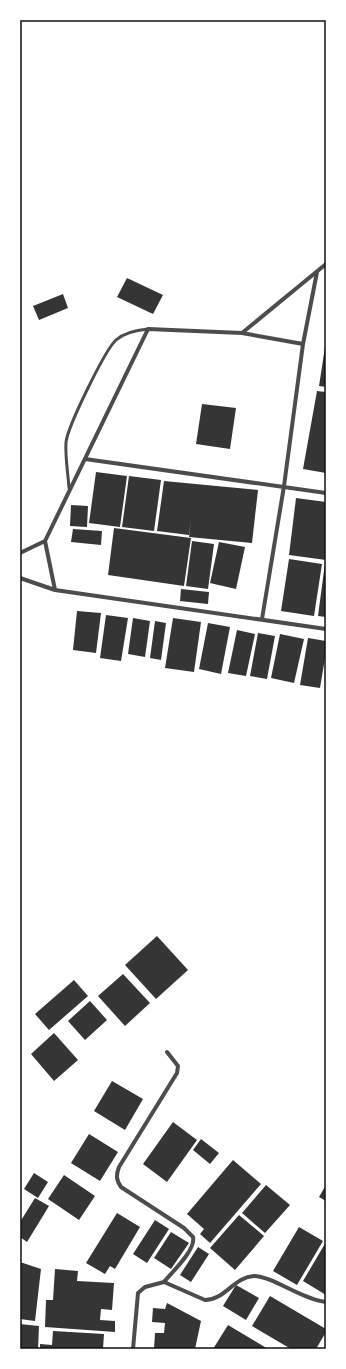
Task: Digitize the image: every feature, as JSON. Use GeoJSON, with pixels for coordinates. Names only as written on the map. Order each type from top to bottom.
{"type":"FeatureCollection","features":[{"type":"Feature","properties":{"kind":"street"},"geometry":{"type":"LineString","coordinates":[[242,333],[326,264]]}},
{"type":"Feature","properties":{"kind":"street"},"geometry":{"type":"LineString","coordinates":[[262,619],[284,486],[303,344],[317,272]]}},
{"type":"Feature","properties":{"kind":"street"},"geometry":{"type":"LineString","coordinates":[[55,590],[45,541],[69,488],[85,459],[148,328],[242,333],[303,344]]}},
{"type":"Feature","properties":{"kind":"street"},"geometry":{"type":"LineString","coordinates":[[85,459],[326,493]]}},
{"type":"Feature","properties":{"kind":"street"},"geometry":{"type":"LineString","coordinates":[[20,553],[45,541]]}},
{"type":"Feature","properties":{"kind":"street"},"geometry":{"type":"LineString","coordinates":[[20,578],[55,590],[326,629]]}},
{"type":"Feature","properties":{"kind":"street"},"geometry":{"type":"LineString","coordinates":[[134,1349],[138,1293],[145,1287],[164,1282],[180,1265],[193,1245],[193,1237],[184,1228],[122,1188],[116,1176],[118,1167],[177,1073],[178,1066],[167,1052]]}},
{"type":"Feature","properties":{"kind":"street"},"geometry":{"type":"LineString","coordinates":[[164,1282],[206,1300],[210,1300],[219,1297],[241,1280],[254,1276],[272,1282],[298,1294],[326,1302]]}},
{"type":"Feature","properties":{"kind":"lane"},"geometry":{"type":"LineString","coordinates":[[69,488],[66,442],[69,431],[89,388],[114,342],[134,330],[148,328]]}},
{"type":"Feature","properties":{"kind":"building"},"geometry":{"type":"Polygon","coordinates":[[[127,278],[163,295],[153,314],[117,297],[127,278]]]}},
{"type":"Feature","properties":{"kind":"building"},"geometry":{"type":"Polygon","coordinates":[[[63,294],[68,308],[39,320],[33,306],[63,294]]]}},
{"type":"Feature","properties":{"kind":"building"},"geometry":{"type":"Polygon","coordinates":[[[326,347],[326,387],[319,386],[326,347]]]}},
{"type":"Feature","properties":{"kind":"building"},"geometry":{"type":"Polygon","coordinates":[[[317,391],[326,392],[326,473],[303,469],[317,391]]]}},
{"type":"Feature","properties":{"kind":"building"},"geometry":{"type":"Polygon","coordinates":[[[202,404],[236,408],[230,449],[196,444],[202,404]]]}},
{"type":"Feature","properties":{"kind":"building"},"geometry":{"type":"Polygon","coordinates":[[[96,472],[127,476],[120,527],[89,523],[96,472]]]}},
{"type":"Feature","properties":{"kind":"building"},"geometry":{"type":"Polygon","coordinates":[[[129,476],[161,480],[154,531],[122,527],[129,476]]]}},
{"type":"Feature","properties":{"kind":"building"},"geometry":{"type":"Polygon","coordinates":[[[164,481],[258,490],[252,543],[189,537],[191,519],[189,535],[157,531],[164,481]]]}},
{"type":"Feature","properties":{"kind":"building"},"geometry":{"type":"Polygon","coordinates":[[[296,498],[326,502],[326,560],[289,555],[296,498]]]}},
{"type":"Feature","properties":{"kind":"building"},"geometry":{"type":"Polygon","coordinates":[[[71,505],[88,506],[87,527],[70,526],[71,505]]]}},
{"type":"Feature","properties":{"kind":"building"},"geometry":{"type":"Polygon","coordinates":[[[114,528],[191,538],[184,586],[108,575],[114,528]]]}},
{"type":"Feature","properties":{"kind":"building"},"geometry":{"type":"Polygon","coordinates":[[[73,529],[102,531],[101,545],[71,542],[73,529]]]}},
{"type":"Feature","properties":{"kind":"building"},"geometry":{"type":"Polygon","coordinates":[[[192,541],[214,544],[208,589],[186,586],[192,541]]]}},
{"type":"Feature","properties":{"kind":"building"},"geometry":{"type":"Polygon","coordinates":[[[219,542],[245,547],[236,589],[210,583],[219,542]]]}},
{"type":"Feature","properties":{"kind":"building"},"geometry":{"type":"Polygon","coordinates":[[[289,559],[322,564],[314,616],[281,611],[289,559]]]}},
{"type":"Feature","properties":{"kind":"building"},"geometry":{"type":"Polygon","coordinates":[[[326,563],[326,617],[318,616],[326,563]]]}},
{"type":"Feature","properties":{"kind":"building"},"geometry":{"type":"Polygon","coordinates":[[[181,589],[209,592],[208,604],[180,601],[181,589]]]}},
{"type":"Feature","properties":{"kind":"building"},"geometry":{"type":"Polygon","coordinates":[[[77,611],[101,613],[96,653],[73,650],[77,611]]]}},
{"type":"Feature","properties":{"kind":"building"},"geometry":{"type":"Polygon","coordinates":[[[106,615],[128,618],[121,661],[100,658],[106,615]]]}},
{"type":"Feature","properties":{"kind":"building"},"geometry":{"type":"Polygon","coordinates":[[[133,618],[150,621],[145,657],[128,654],[133,618]]]}},
{"type":"Feature","properties":{"kind":"building"},"geometry":{"type":"Polygon","coordinates":[[[173,618],[201,622],[194,672],[165,668],[173,618]]]}},
{"type":"Feature","properties":{"kind":"building"},"geometry":{"type":"Polygon","coordinates":[[[155,621],[166,623],[161,660],[150,658],[155,621]]]}},
{"type":"Feature","properties":{"kind":"building"},"geometry":{"type":"Polygon","coordinates":[[[208,623],[230,627],[221,674],[199,669],[208,623]]]}},
{"type":"Feature","properties":{"kind":"building"},"geometry":{"type":"Polygon","coordinates":[[[237,630],[255,634],[246,676],[228,673],[237,630]]]}},
{"type":"Feature","properties":{"kind":"building"},"geometry":{"type":"Polygon","coordinates":[[[258,633],[275,636],[267,679],[250,676],[258,633]]]}},
{"type":"Feature","properties":{"kind":"building"},"geometry":{"type":"Polygon","coordinates":[[[280,634],[304,639],[294,683],[271,678],[280,634]]]}},
{"type":"Feature","properties":{"kind":"building"},"geometry":{"type":"Polygon","coordinates":[[[308,638],[326,641],[326,652],[320,688],[300,685],[308,638]]]}},
{"type":"Feature","properties":{"kind":"building"},"geometry":{"type":"Polygon","coordinates":[[[157,936],[188,970],[156,999],[125,965],[157,936]]]}},
{"type":"Feature","properties":{"kind":"building"},"geometry":{"type":"Polygon","coordinates":[[[123,974],[150,1003],[125,1026],[98,996],[123,974]]]}},
{"type":"Feature","properties":{"kind":"building"},"geometry":{"type":"Polygon","coordinates":[[[74,980],[88,996],[49,1030],[35,1014],[74,980]]]}},
{"type":"Feature","properties":{"kind":"building"},"geometry":{"type":"Polygon","coordinates":[[[90,1001],[107,1020],[85,1040],[68,1021],[90,1001]]]}},
{"type":"Feature","properties":{"kind":"building"},"geometry":{"type":"Polygon","coordinates":[[[54,1033],[78,1060],[54,1081],[31,1054],[54,1033]]]}},
{"type":"Feature","properties":{"kind":"building"},"geometry":{"type":"Polygon","coordinates":[[[112,1081],[143,1099],[125,1130],[94,1111],[112,1081]]]}},
{"type":"Feature","properties":{"kind":"building"},"geometry":{"type":"Polygon","coordinates":[[[173,1122],[197,1140],[167,1182],[143,1164],[173,1122]]]}},
{"type":"Feature","properties":{"kind":"building"},"geometry":{"type":"Polygon","coordinates":[[[89,1134],[118,1152],[100,1181],[71,1163],[89,1134]]]}},
{"type":"Feature","properties":{"kind":"building"},"geometry":{"type":"Polygon","coordinates":[[[201,1139],[219,1153],[210,1164],[193,1150],[201,1139]]]}},
{"type":"Feature","properties":{"kind":"building"},"geometry":{"type":"Polygon","coordinates":[[[233,1160],[261,1184],[210,1243],[200,1234],[204,1229],[187,1214],[233,1160]]]}},
{"type":"Feature","properties":{"kind":"building"},"geometry":{"type":"Polygon","coordinates":[[[34,1173],[48,1182],[38,1198],[24,1189],[34,1173]]]}},
{"type":"Feature","properties":{"kind":"building"},"geometry":{"type":"Polygon","coordinates":[[[64,1175],[95,1196],[79,1220],[48,1199],[64,1175]]]}},
{"type":"Feature","properties":{"kind":"building"},"geometry":{"type":"Polygon","coordinates":[[[266,1185],[290,1205],[265,1233],[242,1213],[266,1185]]]}},
{"type":"Feature","properties":{"kind":"building"},"geometry":{"type":"Polygon","coordinates":[[[326,1185],[326,1201],[319,1197],[326,1185]]]}},
{"type":"Feature","properties":{"kind":"building"},"geometry":{"type":"Polygon","coordinates":[[[35,1198],[49,1206],[27,1242],[20,1237],[20,1222],[35,1198]]]}},
{"type":"Feature","properties":{"kind":"building"},"geometry":{"type":"Polygon","coordinates":[[[117,1213],[140,1227],[115,1269],[110,1266],[105,1274],[86,1263],[117,1213]]]}},
{"type":"Feature","properties":{"kind":"building"},"geometry":{"type":"Polygon","coordinates":[[[239,1215],[264,1236],[235,1270],[210,1248],[239,1215]]]}},
{"type":"Feature","properties":{"kind":"building"},"geometry":{"type":"Polygon","coordinates":[[[155,1220],[169,1229],[147,1263],[133,1254],[155,1220]]]}},
{"type":"Feature","properties":{"kind":"building"},"geometry":{"type":"Polygon","coordinates":[[[299,1227],[323,1241],[297,1285],[273,1271],[299,1227]]]}},
{"type":"Feature","properties":{"kind":"building"},"geometry":{"type":"Polygon","coordinates":[[[171,1232],[189,1243],[171,1269],[154,1258],[171,1232]]]}},
{"type":"Feature","properties":{"kind":"building"},"geometry":{"type":"Polygon","coordinates":[[[326,1242],[326,1295],[303,1281],[326,1242]]]}},
{"type":"Feature","properties":{"kind":"building"},"geometry":{"type":"Polygon","coordinates":[[[198,1247],[209,1254],[191,1282],[180,1275],[198,1247]]]}},
{"type":"Feature","properties":{"kind":"building"},"geometry":{"type":"Polygon","coordinates":[[[20,1262],[41,1269],[35,1321],[20,1319],[20,1262]]]}},
{"type":"Feature","properties":{"kind":"building"},"geometry":{"type":"Polygon","coordinates":[[[55,1269],[78,1271],[77,1281],[114,1283],[112,1310],[101,1309],[100,1320],[115,1321],[115,1332],[45,1327],[46,1300],[53,1300],[55,1269]]]}},
{"type":"Feature","properties":{"kind":"building"},"geometry":{"type":"Polygon","coordinates":[[[236,1285],[259,1298],[246,1320],[223,1306],[236,1285]]]}},
{"type":"Feature","properties":{"kind":"building"},"geometry":{"type":"Polygon","coordinates":[[[270,1296],[326,1329],[326,1332],[316,1349],[291,1349],[252,1326],[270,1296]]]}},
{"type":"Feature","properties":{"kind":"building"},"geometry":{"type":"Polygon","coordinates":[[[167,1303],[201,1321],[195,1349],[154,1349],[155,1333],[164,1333],[165,1323],[152,1322],[153,1308],[165,1309],[167,1303]]]}},
{"type":"Feature","properties":{"kind":"building"},"geometry":{"type":"Polygon","coordinates":[[[20,1324],[39,1326],[38,1349],[20,1349],[20,1324]]]}},
{"type":"Feature","properties":{"kind":"building"},"geometry":{"type":"Polygon","coordinates":[[[228,1325],[268,1349],[213,1349],[228,1325]]]}},
{"type":"Feature","properties":{"kind":"building"},"geometry":{"type":"Polygon","coordinates":[[[53,1331],[104,1334],[103,1349],[40,1349],[40,1344],[52,1345],[53,1331]]]}}]}
